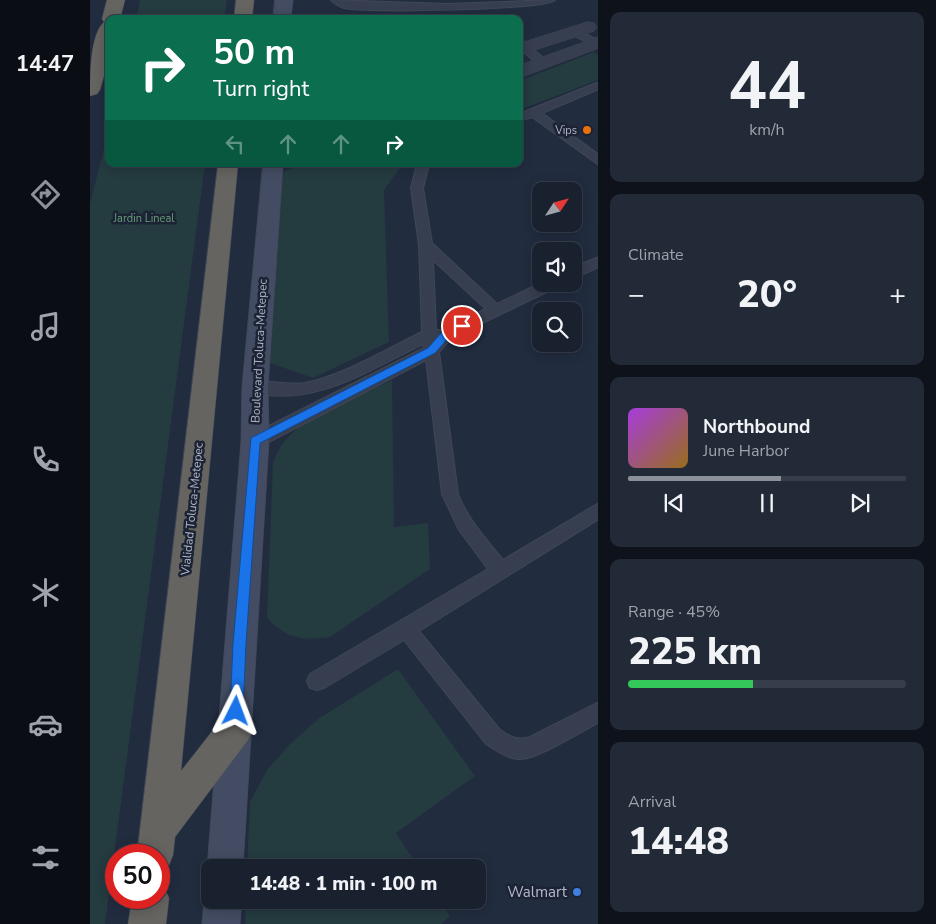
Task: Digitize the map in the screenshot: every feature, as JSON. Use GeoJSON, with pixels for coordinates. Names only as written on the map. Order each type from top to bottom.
{"type":"FeatureCollection","features":[{"type":"Feature","properties":{"kind":"highway"},"geometry":{"type":"LineString","coordinates":[[112,15],[116,0]]}},
{"type":"Feature","properties":{"kind":"highway"},"geometry":{"type":"LineString","coordinates":[[243,15],[245,0]]}},
{"type":"Feature","properties":{"kind":"highway"},"geometry":{"type":"LineString","coordinates":[[90,90],[105,39]]}},
{"type":"Feature","properties":{"kind":"highway","name":"Vialidad Toluca-Metepec"},"geometry":{"type":"LineString","coordinates":[[156,842],[228,167]]}},
{"type":"Feature","properties":{"kind":"highway"},"geometry":{"type":"LineString","coordinates":[[156,842],[236,728]]}},
{"type":"Feature","properties":{"kind":"highway"},"geometry":{"type":"LineString","coordinates":[[147,924],[149,909]]}},
{"type":"Feature","properties":{"kind":"main road"},"geometry":{"type":"LineString","coordinates":[[282,15],[284,0]]}},
{"type":"Feature","properties":{"kind":"main road","name":"Boulevard Toluca-Metepec"},"geometry":{"type":"LineString","coordinates":[[226,859],[236,728],[239,644],[255,441],[255,387],[273,167]]}},
{"type":"Feature","properties":{"kind":"main road"},"geometry":{"type":"LineString","coordinates":[[222,924],[223,909]]}},
{"type":"Feature","properties":{"kind":"street"},"geometry":{"type":"LineString","coordinates":[[523,47],[593,35]]}},
{"type":"Feature","properties":{"kind":"street"},"geometry":{"type":"LineString","coordinates":[[523,70],[543,63],[593,35]]}},
{"type":"Feature","properties":{"kind":"lane"},"geometry":{"type":"LineString","coordinates":[[336,0],[346,5],[550,0]]}},
{"type":"Feature","properties":{"kind":"lane"},"geometry":{"type":"LineString","coordinates":[[462,3],[482,15]]}},
{"type":"Feature","properties":{"kind":"lane"},"geometry":{"type":"LineString","coordinates":[[523,48],[543,63]]}},
{"type":"Feature","properties":{"kind":"lane"},"geometry":{"type":"LineString","coordinates":[[523,116],[598,85]]}},
{"type":"Feature","properties":{"kind":"lane"},"geometry":{"type":"LineString","coordinates":[[533,112],[598,161]]}},
{"type":"Feature","properties":{"kind":"lane"},"geometry":{"type":"LineString","coordinates":[[422,167],[417,188],[426,245],[430,343],[450,494],[454,510],[500,570]]}},
{"type":"Feature","properties":{"kind":"lane"},"geometry":{"type":"LineString","coordinates":[[426,245],[496,310]]}},
{"type":"Feature","properties":{"kind":"lane"},"geometry":{"type":"LineString","coordinates":[[582,269],[598,261]]}},
{"type":"Feature","properties":{"kind":"lane"},"geometry":{"type":"LineString","coordinates":[[255,441],[446,334],[535,292]]}},
{"type":"Feature","properties":{"kind":"lane"},"geometry":{"type":"LineString","coordinates":[[255,387],[282,390],[322,384],[430,343]]}},
{"type":"Feature","properties":{"kind":"lane"},"geometry":{"type":"LineString","coordinates":[[318,681],[407,630],[598,510]]}},
{"type":"Feature","properties":{"kind":"lane"},"geometry":{"type":"LineString","coordinates":[[407,630],[493,737],[507,746],[522,749],[537,743],[598,710]]}},
{"type":"Feature","properties":{"kind":"green space"},"geometry":{"type":"Polygon","coordinates":[[[140,0],[227,0],[225,15],[137,15],[140,0]]]}},
{"type":"Feature","properties":{"kind":"green space"},"geometry":{"type":"Polygon","coordinates":[[[594,52],[598,55],[598,80],[523,108],[523,79],[594,52]]]}},
{"type":"Feature","properties":{"kind":"green space","name":"Jardin Lineal"},"geometry":{"type":"Polygon","coordinates":[[[105,144],[105,167],[205,167],[116,844],[105,844],[105,909],[107,909],[105,924],[90,924],[90,204],[105,144]]]}},
{"type":"Feature","properties":{"kind":"green space"},"geometry":{"type":"Polygon","coordinates":[[[296,167],[401,167],[384,190],[389,342],[313,378],[270,363],[280,173],[296,167]]]}},
{"type":"Feature","properties":{"kind":"green space"},"geometry":{"type":"Polygon","coordinates":[[[392,380],[394,527],[428,523],[430,569],[330,637],[311,639],[295,637],[281,630],[267,617],[273,463],[289,436],[310,420],[392,380]]]}},
{"type":"Feature","properties":{"kind":"green space"},"geometry":{"type":"Polygon","coordinates":[[[398,669],[475,776],[396,833],[413,859],[247,859],[250,802],[267,770],[290,744],[318,719],[398,669]]]}},
{"type":"Feature","properties":{"kind":"green space"},"geometry":{"type":"Polygon","coordinates":[[[246,909],[446,909],[450,916],[441,924],[245,924],[246,909]]]}},
{"type":"Feature","properties":{"kind":"place","name":"Vips"},"geometry":{"type":"Point","coordinates":[587,130]}},
{"type":"Feature","properties":{"kind":"place","name":"Walmart"},"geometry":{"type":"Point","coordinates":[577,892]}},
{"type":"Feature","properties":{"kind":"route"},"geometry":{"type":"LineString","coordinates":[[236,711],[239,644],[255,441],[432,350],[446,334],[462,326]]}}]}
